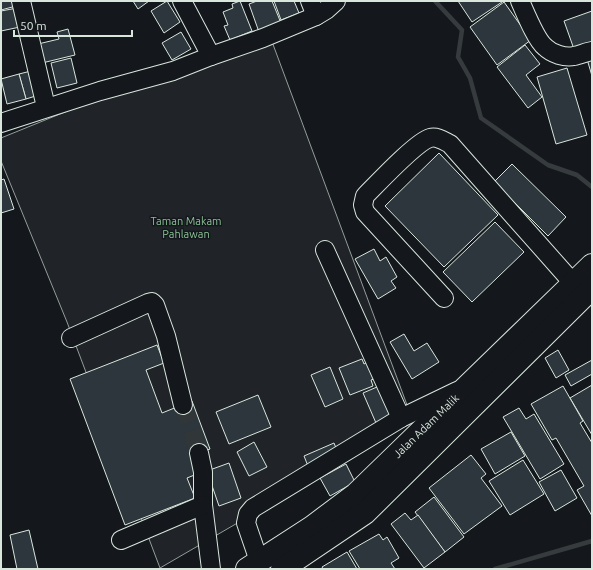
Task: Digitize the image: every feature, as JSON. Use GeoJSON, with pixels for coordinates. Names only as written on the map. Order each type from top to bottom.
{"type":"FeatureCollection","features":[{"type":"Feature","properties":{"kind":"main road","name":"Jalan Adam Malik"},"geometry":{"type":"LineString","coordinates":[[256,566],[356,494],[482,381],[583,286],[592,265]]}},
{"type":"Feature","properties":{"kind":"main road","name":"Jalan Adam Malik"},"geometry":{"type":"LineString","coordinates":[[282,569],[365,513],[482,381]]}},
{"type":"Feature","properties":{"kind":"street"},"geometry":{"type":"LineString","coordinates":[[21,1],[46,107]]}},
{"type":"Feature","properties":{"kind":"street"},"geometry":{"type":"LineString","coordinates":[[182,1],[211,56]]}},
{"type":"Feature","properties":{"kind":"street"},"geometry":{"type":"LineString","coordinates":[[1,123],[46,107],[173,72],[211,56],[263,38],[313,8],[326,10],[336,1]]}},
{"type":"Feature","properties":{"kind":"street"},"geometry":{"type":"LineString","coordinates":[[520,1],[544,47],[554,53],[564,56],[573,56],[592,51]]}},
{"type":"Feature","properties":{"kind":"street"},"geometry":{"type":"LineString","coordinates":[[444,298],[365,212],[363,205],[365,196],[415,147],[430,138],[438,138],[450,144],[583,286]]}},
{"type":"Feature","properties":{"kind":"street"},"geometry":{"type":"LineString","coordinates":[[325,250],[401,418]]}},
{"type":"Feature","properties":{"kind":"street"},"geometry":{"type":"LineString","coordinates":[[71,338],[152,302],[155,304],[166,336],[182,405]]}},
{"type":"Feature","properties":{"kind":"street"},"geometry":{"type":"LineString","coordinates":[[256,566],[246,523],[248,514],[253,508],[401,418],[482,381]]}},
{"type":"Feature","properties":{"kind":"street"},"geometry":{"type":"LineString","coordinates":[[199,453],[203,472],[203,505],[211,569]]}},
{"type":"Feature","properties":{"kind":"street"},"geometry":{"type":"LineString","coordinates":[[121,540],[203,505]]}},
{"type":"Feature","properties":{"kind":"green space","name":"Taman Makam Pahlawan"},"geometry":{"type":"Polygon","coordinates":[[[271,39],[413,421],[160,568],[67,322],[1,161],[1,138],[87,103],[271,39]]]}},
{"type":"Feature","properties":{"kind":"building"},"geometry":{"type":"Polygon","coordinates":[[[1,1],[15,1],[16,6],[1,10],[1,1]]]}},
{"type":"Feature","properties":{"kind":"building"},"geometry":{"type":"Polygon","coordinates":[[[133,1],[149,1],[138,9],[133,1]]]}},
{"type":"Feature","properties":{"kind":"building"},"geometry":{"type":"Polygon","coordinates":[[[167,1],[180,22],[164,33],[151,11],[167,1]]]}},
{"type":"Feature","properties":{"kind":"building"},"geometry":{"type":"Polygon","coordinates":[[[240,1],[252,31],[230,40],[224,26],[228,25],[223,12],[233,8],[232,4],[240,1]]]}},
{"type":"Feature","properties":{"kind":"building"},"geometry":{"type":"Polygon","coordinates":[[[257,1],[272,1],[281,23],[259,32],[249,4],[257,1]]]}},
{"type":"Feature","properties":{"kind":"building"},"geometry":{"type":"Polygon","coordinates":[[[274,1],[294,1],[299,13],[281,20],[274,1]]]}},
{"type":"Feature","properties":{"kind":"building"},"geometry":{"type":"Polygon","coordinates":[[[458,1],[501,1],[502,2],[472,22],[458,1]]]}},
{"type":"Feature","properties":{"kind":"building"},"geometry":{"type":"Polygon","coordinates":[[[504,2],[531,40],[497,65],[470,27],[504,2]]]}},
{"type":"Feature","properties":{"kind":"building"},"geometry":{"type":"Polygon","coordinates":[[[17,8],[20,27],[1,31],[1,11],[17,8]]]}},
{"type":"Feature","properties":{"kind":"building"},"geometry":{"type":"Polygon","coordinates":[[[592,11],[592,47],[575,52],[564,21],[592,11]]]}},
{"type":"Feature","properties":{"kind":"building"},"geometry":{"type":"Polygon","coordinates":[[[68,29],[75,55],[42,63],[38,44],[59,39],[57,32],[68,29]]]}},
{"type":"Feature","properties":{"kind":"building"},"geometry":{"type":"Polygon","coordinates":[[[181,32],[191,49],[172,60],[162,43],[181,32]]]}},
{"type":"Feature","properties":{"kind":"building"},"geometry":{"type":"Polygon","coordinates":[[[525,45],[540,64],[526,75],[542,97],[528,108],[497,67],[525,45]]]}},
{"type":"Feature","properties":{"kind":"building"},"geometry":{"type":"Polygon","coordinates":[[[71,58],[77,83],[57,88],[51,63],[71,58]]]}},
{"type":"Feature","properties":{"kind":"building"},"geometry":{"type":"Polygon","coordinates":[[[592,58],[592,76],[587,59],[592,58]]]}},
{"type":"Feature","properties":{"kind":"building"},"geometry":{"type":"Polygon","coordinates":[[[567,68],[587,135],[556,144],[537,77],[567,68]]]}},
{"type":"Feature","properties":{"kind":"building"},"geometry":{"type":"Polygon","coordinates":[[[35,70],[42,94],[26,99],[19,74],[35,70]]]}},
{"type":"Feature","properties":{"kind":"building"},"geometry":{"type":"Polygon","coordinates":[[[19,74],[26,99],[7,104],[1,79],[19,74]]]}},
{"type":"Feature","properties":{"kind":"building"},"geometry":{"type":"Polygon","coordinates":[[[439,153],[498,215],[444,267],[385,206],[439,153]]]}},
{"type":"Feature","properties":{"kind":"building"},"geometry":{"type":"Polygon","coordinates":[[[512,164],[566,217],[548,236],[494,182],[512,164]]]}},
{"type":"Feature","properties":{"kind":"building"},"geometry":{"type":"Polygon","coordinates":[[[4,179],[14,209],[1,213],[1,180],[4,179]]]}},
{"type":"Feature","properties":{"kind":"building"},"geometry":{"type":"Polygon","coordinates":[[[495,222],[524,252],[472,302],[443,272],[495,222]]]}},
{"type":"Feature","properties":{"kind":"building"},"geometry":{"type":"Polygon","coordinates":[[[374,249],[380,261],[386,257],[397,277],[391,281],[396,288],[378,299],[355,259],[374,249]]]}},
{"type":"Feature","properties":{"kind":"building"},"geometry":{"type":"Polygon","coordinates":[[[404,334],[414,351],[427,343],[439,362],[412,379],[390,342],[404,334]]]}},
{"type":"Feature","properties":{"kind":"building"},"geometry":{"type":"Polygon","coordinates":[[[157,345],[164,363],[146,370],[162,413],[192,401],[210,449],[195,455],[202,472],[187,478],[195,498],[125,525],[70,379],[157,345]]]}},
{"type":"Feature","properties":{"kind":"building"},"geometry":{"type":"Polygon","coordinates":[[[558,350],[569,370],[556,378],[545,358],[558,350]]]}},
{"type":"Feature","properties":{"kind":"building"},"geometry":{"type":"Polygon","coordinates":[[[362,359],[364,364],[370,361],[377,378],[371,380],[373,386],[350,395],[339,368],[362,359]]]}},
{"type":"Feature","properties":{"kind":"building"},"geometry":{"type":"Polygon","coordinates":[[[592,360],[592,374],[571,386],[565,375],[592,360]]]}},
{"type":"Feature","properties":{"kind":"building"},"geometry":{"type":"Polygon","coordinates":[[[330,367],[343,399],[325,407],[311,375],[330,367]]]}},
{"type":"Feature","properties":{"kind":"building"},"geometry":{"type":"Polygon","coordinates":[[[384,384],[396,414],[376,423],[363,393],[384,384]]]}},
{"type":"Feature","properties":{"kind":"building"},"geometry":{"type":"Polygon","coordinates":[[[592,385],[592,435],[570,398],[592,385]]]}},
{"type":"Feature","properties":{"kind":"building"},"geometry":{"type":"Polygon","coordinates":[[[563,386],[583,421],[580,423],[592,443],[592,516],[577,490],[584,486],[556,438],[552,440],[531,404],[563,386]]]}},
{"type":"Feature","properties":{"kind":"building"},"geometry":{"type":"Polygon","coordinates":[[[258,395],[271,427],[229,444],[216,412],[258,395]]]}},
{"type":"Feature","properties":{"kind":"building"},"geometry":{"type":"Polygon","coordinates":[[[519,408],[526,419],[534,414],[564,464],[540,479],[503,417],[519,408]]]}},
{"type":"Feature","properties":{"kind":"building"},"geometry":{"type":"Polygon","coordinates":[[[511,432],[525,456],[495,474],[481,449],[511,432]]]}},
{"type":"Feature","properties":{"kind":"building"},"geometry":{"type":"Polygon","coordinates":[[[254,442],[267,467],[249,476],[237,452],[254,442]]]}},
{"type":"Feature","properties":{"kind":"building"},"geometry":{"type":"Polygon","coordinates":[[[334,443],[338,453],[308,466],[304,456],[334,443]]]}},
{"type":"Feature","properties":{"kind":"building"},"geometry":{"type":"Polygon","coordinates":[[[471,455],[486,474],[481,478],[502,506],[464,534],[429,488],[471,455]]]}},
{"type":"Feature","properties":{"kind":"building"},"geometry":{"type":"Polygon","coordinates":[[[523,460],[544,494],[510,515],[489,481],[523,460]]]}},
{"type":"Feature","properties":{"kind":"building"},"geometry":{"type":"Polygon","coordinates":[[[229,463],[241,498],[219,506],[207,471],[229,463]]]}},
{"type":"Feature","properties":{"kind":"building"},"geometry":{"type":"Polygon","coordinates":[[[346,464],[355,482],[330,496],[320,478],[346,464]]]}},
{"type":"Feature","properties":{"kind":"building"},"geometry":{"type":"Polygon","coordinates":[[[561,470],[577,498],[555,511],[539,482],[561,470]]]}},
{"type":"Feature","properties":{"kind":"building"},"geometry":{"type":"Polygon","coordinates":[[[434,497],[464,537],[445,552],[415,512],[434,497]]]}},
{"type":"Feature","properties":{"kind":"building"},"geometry":{"type":"Polygon","coordinates":[[[405,513],[411,520],[418,515],[445,552],[424,568],[391,524],[405,513]]]}},
{"type":"Feature","properties":{"kind":"building"},"geometry":{"type":"Polygon","coordinates":[[[29,530],[38,569],[17,569],[10,535],[29,530]]]}},
{"type":"Feature","properties":{"kind":"building"},"geometry":{"type":"Polygon","coordinates":[[[379,534],[383,540],[387,537],[399,558],[391,563],[395,569],[360,569],[349,551],[379,534]]]}},
{"type":"Feature","properties":{"kind":"building"},"geometry":{"type":"Polygon","coordinates":[[[347,552],[357,569],[323,569],[322,567],[347,552]]]}},
{"type":"Feature","properties":{"kind":"waterway"},"geometry":{"type":"LineString","coordinates":[[435,1],[462,30],[458,57],[470,78],[481,118],[548,165],[577,175],[592,187]]}},
{"type":"Feature","properties":{"kind":"waterway"},"geometry":{"type":"LineString","coordinates":[[495,569],[592,541]]}},
{"type":"Feature","properties":{"kind":"tunnel"},"geometry":{"type":"LineString","coordinates":[[183,405],[199,453]]}}]}
